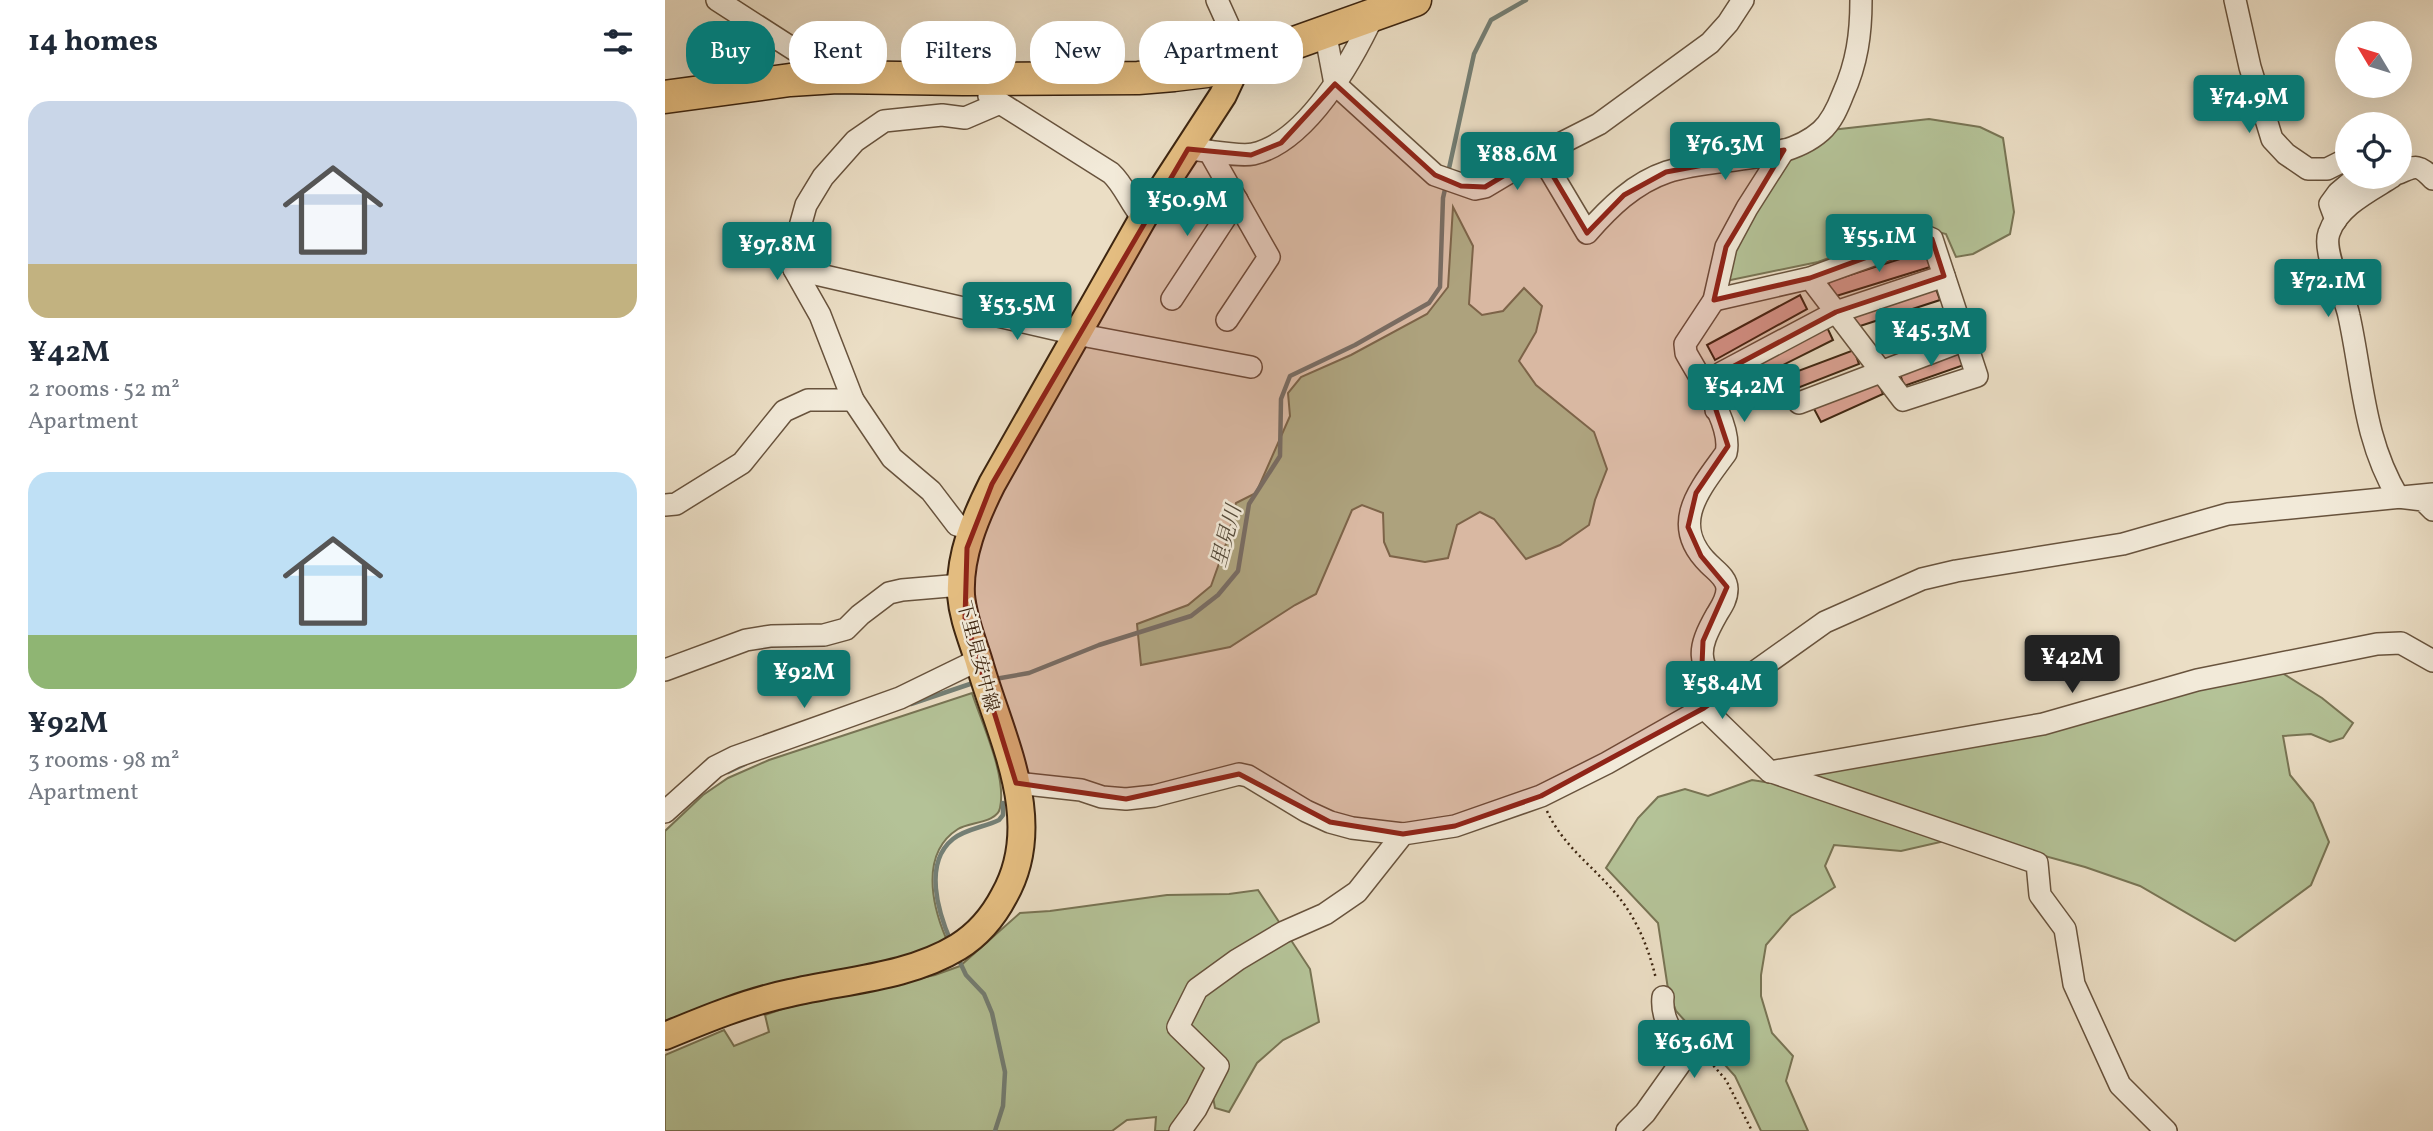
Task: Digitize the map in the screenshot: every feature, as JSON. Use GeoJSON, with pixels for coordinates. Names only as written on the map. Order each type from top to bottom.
{"type":"FeatureCollection","features":[{"type":"Feature","properties":{"kind":"highway"},"geometry":{"type":"LineString","coordinates":[[1303,39],[1408,1]]}},
{"type":"Feature","properties":{"kind":"highway"},"geometry":{"type":"LineString","coordinates":[[1016,79],[1139,78]]}},
{"type":"Feature","properties":{"kind":"highway"},"geometry":{"type":"LineString","coordinates":[[665,97],[789,80]]}},
{"type":"Feature","properties":{"kind":"main road","name":"下里見安中線"},"geometry":{"type":"LineString","coordinates":[[665,1036],[737,1007],[789,993],[906,969],[934,959],[980,931],[995,913],[1017,867],[1022,841],[1022,815],[1016,783],[965,618],[961,585],[972,528],[992,484],[1143,218],[1199,150],[1228,84]]}},
{"type":"Feature","properties":{"kind":"street"},"geometry":{"type":"LineString","coordinates":[[717,0],[789,46]]}},
{"type":"Feature","properties":{"kind":"street"},"geometry":{"type":"LineString","coordinates":[[1217,0],[1227,21]]}},
{"type":"Feature","properties":{"kind":"street"},"geometry":{"type":"LineString","coordinates":[[1325,31],[1335,84],[1435,174],[1461,186],[1475,189],[1485,187],[1540,154],[1599,124],[1710,43],[1728,23],[1743,0]]}},
{"type":"Feature","properties":{"kind":"street"},"geometry":{"type":"LineString","coordinates":[[1540,154],[1587,233],[1624,195],[1666,172],[1784,150],[1809,140],[1823,129],[1835,113],[1857,57],[1861,0]]}},
{"type":"Feature","properties":{"kind":"street"},"geometry":{"type":"LineString","coordinates":[[2235,0],[2250,68],[2272,139],[2286,154],[2308,169],[2327,169],[2335,165]]}},
{"type":"Feature","properties":{"kind":"street"},"geometry":{"type":"LineString","coordinates":[[1199,150],[1251,155],[1282,143],[1296,132],[1335,84],[1359,47],[1374,14]]}},
{"type":"Feature","properties":{"kind":"street"},"geometry":{"type":"LineString","coordinates":[[971,84],[1111,173],[1121,182],[1131,204],[1143,218]]}},
{"type":"Feature","properties":{"kind":"street"},"geometry":{"type":"LineString","coordinates":[[972,528],[951,521],[931,491],[892,458],[853,400],[820,315],[794,269],[794,248],[806,205],[823,177],[855,141],[884,121],[942,116],[965,118],[1000,103]]}},
{"type":"Feature","properties":{"kind":"street"},"geometry":{"type":"LineString","coordinates":[[1199,150],[1237,200],[1269,257],[1227,320]]}},
{"type":"Feature","properties":{"kind":"street"},"geometry":{"type":"LineString","coordinates":[[1784,150],[1726,247],[1714,300],[1685,344],[1686,353],[1721,420],[1728,446],[1726,453],[1696,493],[1688,527],[1700,556],[1723,578],[1727,587],[1726,598],[1703,640],[1702,664],[1712,702],[1770,772],[2037,863],[2040,895],[2065,929],[2074,984],[2120,1085],[2166,1131]]}},
{"type":"Feature","properties":{"kind":"street"},"geometry":{"type":"LineString","coordinates":[[2412,167],[2421,167],[2433,179]]}},
{"type":"Feature","properties":{"kind":"street"},"geometry":{"type":"LineString","coordinates":[[2336,220],[2330,204],[2343,189]]}},
{"type":"Feature","properties":{"kind":"street"},"geometry":{"type":"LineString","coordinates":[[2372,189],[2353,201],[2336,220],[2328,235],[2328,247],[2349,314],[2363,403],[2382,471],[2398,497]]}},
{"type":"Feature","properties":{"kind":"street"},"geometry":{"type":"LineString","coordinates":[[1172,299],[1237,200]]}},
{"type":"Feature","properties":{"kind":"street"},"geometry":{"type":"LineString","coordinates":[[1714,300],[1811,278],[1925,236],[1932,239],[1977,376],[1903,400],[1811,278]]}},
{"type":"Feature","properties":{"kind":"street"},"geometry":{"type":"LineString","coordinates":[[794,269],[1076,334],[1251,368]]}},
{"type":"Feature","properties":{"kind":"street"},"geometry":{"type":"LineString","coordinates":[[1716,410],[1721,373],[1836,312],[1944,276]]}},
{"type":"Feature","properties":{"kind":"street"},"geometry":{"type":"LineString","coordinates":[[1799,403],[1965,340]]}},
{"type":"Feature","properties":{"kind":"street"},"geometry":{"type":"LineString","coordinates":[[665,505],[676,504],[742,463],[784,411],[797,404],[824,398],[853,400]]}},
{"type":"Feature","properties":{"kind":"street"},"geometry":{"type":"LineString","coordinates":[[1016,783],[1081,790],[1102,797],[1126,799],[1154,796],[1239,774],[1248,776],[1329,822],[1352,828],[1403,834],[1455,827],[1541,796],[1607,764],[1712,702],[1825,622],[1922,579],[2123,544],[2228,514],[2433,494]]}},
{"type":"Feature","properties":{"kind":"street"},"geometry":{"type":"LineString","coordinates":[[2398,497],[2423,500],[2433,510]]}},
{"type":"Feature","properties":{"kind":"street"},"geometry":{"type":"LineString","coordinates":[[665,670],[746,640],[771,636],[824,635],[846,629],[890,593],[961,585]]}},
{"type":"Feature","properties":{"kind":"street"},"geometry":{"type":"LineString","coordinates":[[1770,772],[2043,724],[2197,680],[2377,644],[2401,643],[2433,661]]}},
{"type":"Feature","properties":{"kind":"street"},"geometry":{"type":"LineString","coordinates":[[665,812],[715,768],[734,757],[981,672]]}},
{"type":"Feature","properties":{"kind":"street"},"geometry":{"type":"LineString","coordinates":[[1180,1131],[1218,1066],[1178,1027],[1197,989],[1248,953],[1284,932],[1325,914],[1357,892],[1403,834]]}},
{"type":"Feature","properties":{"kind":"street"},"geometry":{"type":"LineString","coordinates":[[1627,1131],[1644,1113],[1682,1061],[1682,1052],[1662,1009],[1663,997]]}},
{"type":"Feature","properties":{"kind":"path"},"geometry":{"type":"LineString","coordinates":[[1541,796],[1554,826],[1566,842],[1616,894],[1629,912],[1651,955],[1663,997]]}},
{"type":"Feature","properties":{"kind":"path"},"geometry":{"type":"LineString","coordinates":[[1692,1042],[1726,1080],[1752,1131]]}},
{"type":"Feature","properties":{"kind":"highlighted area"},"geometry":{"type":"Polygon","coordinates":[[[1335,84],[1435,175],[1461,186],[1485,187],[1540,154],[1587,233],[1624,195],[1666,172],[1784,150],[1726,247],[1714,300],[1810,278],[1925,236],[1932,239],[1944,276],[1836,312],[1721,373],[1716,410],[1728,446],[1696,493],[1688,527],[1701,556],[1727,587],[1703,641],[1702,665],[1720,697],[1704,708],[1541,796],[1455,826],[1403,834],[1330,822],[1239,774],[1126,799],[1016,783],[965,618],[967,548],[992,484],[1188,149],[1251,155],[1281,143],[1335,84]]]}},
{"type":"Feature","properties":{"kind":"green space"},"geometry":{"type":"Polygon","coordinates":[[[1929,119],[1980,127],[2003,138],[2014,212],[2010,234],[1973,254],[1956,257],[1946,234],[1916,226],[1818,262],[1726,281],[1732,245],[1788,157],[1831,130],[1929,119]]]}},
{"type":"Feature","properties":{"kind":"green space"},"geometry":{"type":"Polygon","coordinates":[[[1453,207],[1473,246],[1469,304],[1482,315],[1503,311],[1524,288],[1542,306],[1536,332],[1519,361],[1536,385],[1594,432],[1607,469],[1589,525],[1560,545],[1526,559],[1494,519],[1480,512],[1457,525],[1448,558],[1425,562],[1390,556],[1384,542],[1383,513],[1362,505],[1352,510],[1316,594],[1230,647],[1141,665],[1137,624],[1188,605],[1211,586],[1227,541],[1236,503],[1256,493],[1290,416],[1288,393],[1301,377],[1351,355],[1427,314],[1448,287],[1453,207]]]}},
{"type":"Feature","properties":{"kind":"green space"},"geometry":{"type":"Polygon","coordinates":[[[2279,671],[2322,698],[2353,723],[2343,738],[2330,742],[2311,734],[2283,736],[2290,775],[2313,803],[2329,842],[2311,885],[2235,941],[2140,886],[2085,867],[2005,845],[1949,840],[1901,851],[1834,845],[1825,866],[1835,887],[1791,916],[1766,945],[1761,975],[1761,996],[1772,1033],[1793,1056],[1786,1081],[1808,1131],[1761,1131],[1735,1076],[1676,1011],[1668,989],[1658,923],[1606,868],[1638,818],[1658,797],[1685,789],[1708,796],[1752,780],[1771,783],[2033,733],[2114,710],[2279,671]]]}},
{"type":"Feature","properties":{"kind":"green space"},"geometry":{"type":"Polygon","coordinates":[[[972,693],[997,766],[1000,808],[994,817],[958,829],[946,839],[938,852],[934,865],[934,895],[946,938],[924,952],[665,1028],[665,831],[703,795],[728,778],[769,760],[972,693]]]}},
{"type":"Feature","properties":{"kind":"green space"},"geometry":{"type":"Polygon","coordinates":[[[1258,890],[1310,969],[1319,1022],[1283,1040],[1257,1063],[1229,1112],[1215,1108],[1210,1081],[1177,1131],[1155,1131],[1156,1117],[1127,1120],[1112,1131],[665,1131],[665,1055],[724,1030],[734,1046],[769,1032],[765,1015],[785,1008],[935,975],[960,966],[1020,913],[1167,895],[1229,894],[1258,890]]]}},
{"type":"Feature","properties":{"kind":"building"},"geometry":{"type":"Polygon","coordinates":[[[1925,251],[1930,267],[1833,297],[1828,282],[1925,251]]]}},
{"type":"Feature","properties":{"kind":"building"},"geometry":{"type":"Polygon","coordinates":[[[1935,286],[1940,300],[1854,328],[1849,314],[1935,286]]]}},
{"type":"Feature","properties":{"kind":"building"},"geometry":{"type":"Polygon","coordinates":[[[1800,295],[1807,309],[1715,360],[1707,345],[1800,295]]]}},
{"type":"Feature","properties":{"kind":"building"},"geometry":{"type":"Polygon","coordinates":[[[1948,320],[1952,333],[1885,352],[1881,339],[1948,320]]]}},
{"type":"Feature","properties":{"kind":"building"},"geometry":{"type":"Polygon","coordinates":[[[1826,325],[1833,340],[1739,387],[1732,373],[1826,325]]]}},
{"type":"Feature","properties":{"kind":"building"},"geometry":{"type":"Polygon","coordinates":[[[1854,350],[1859,364],[1795,389],[1790,374],[1854,350]]]}},
{"type":"Feature","properties":{"kind":"building"},"geometry":{"type":"Polygon","coordinates":[[[1958,350],[1964,365],[1904,386],[1899,371],[1958,350]]]}},
{"type":"Feature","properties":{"kind":"building"},"geometry":{"type":"Polygon","coordinates":[[[1877,379],[1883,394],[1821,422],[1813,407],[1877,379]]]}},
{"type":"Feature","properties":{"kind":"waterway","name":"里見川"},"geometry":{"type":"LineString","coordinates":[[1448,173],[1474,54],[1491,20],[1526,0]]}},
{"type":"Feature","properties":{"kind":"waterway","name":"里見川"},"geometry":{"type":"LineString","coordinates":[[995,679],[1029,673],[1099,645],[1191,616],[1218,595],[1238,571],[1249,504],[1280,456],[1281,399],[1290,376],[1355,345],[1429,303],[1440,287],[1443,198],[1446,185]]}},
{"type":"Feature","properties":{"kind":"waterway","name":"里見川"},"geometry":{"type":"LineString","coordinates":[[911,704],[976,682]]}},
{"type":"Feature","properties":{"kind":"waterway","name":"里見川"},"geometry":{"type":"LineString","coordinates":[[728,772],[745,764]]}},
{"type":"Feature","properties":{"kind":"waterway"},"geometry":{"type":"LineString","coordinates":[[951,942],[938,903],[938,861],[953,839],[969,830],[999,820],[1003,815],[1003,803]]}},
{"type":"Feature","properties":{"kind":"waterway"},"geometry":{"type":"LineString","coordinates":[[957,956],[966,975],[984,994],[992,1013],[1005,1072],[1003,1106],[995,1131]]}}]}
